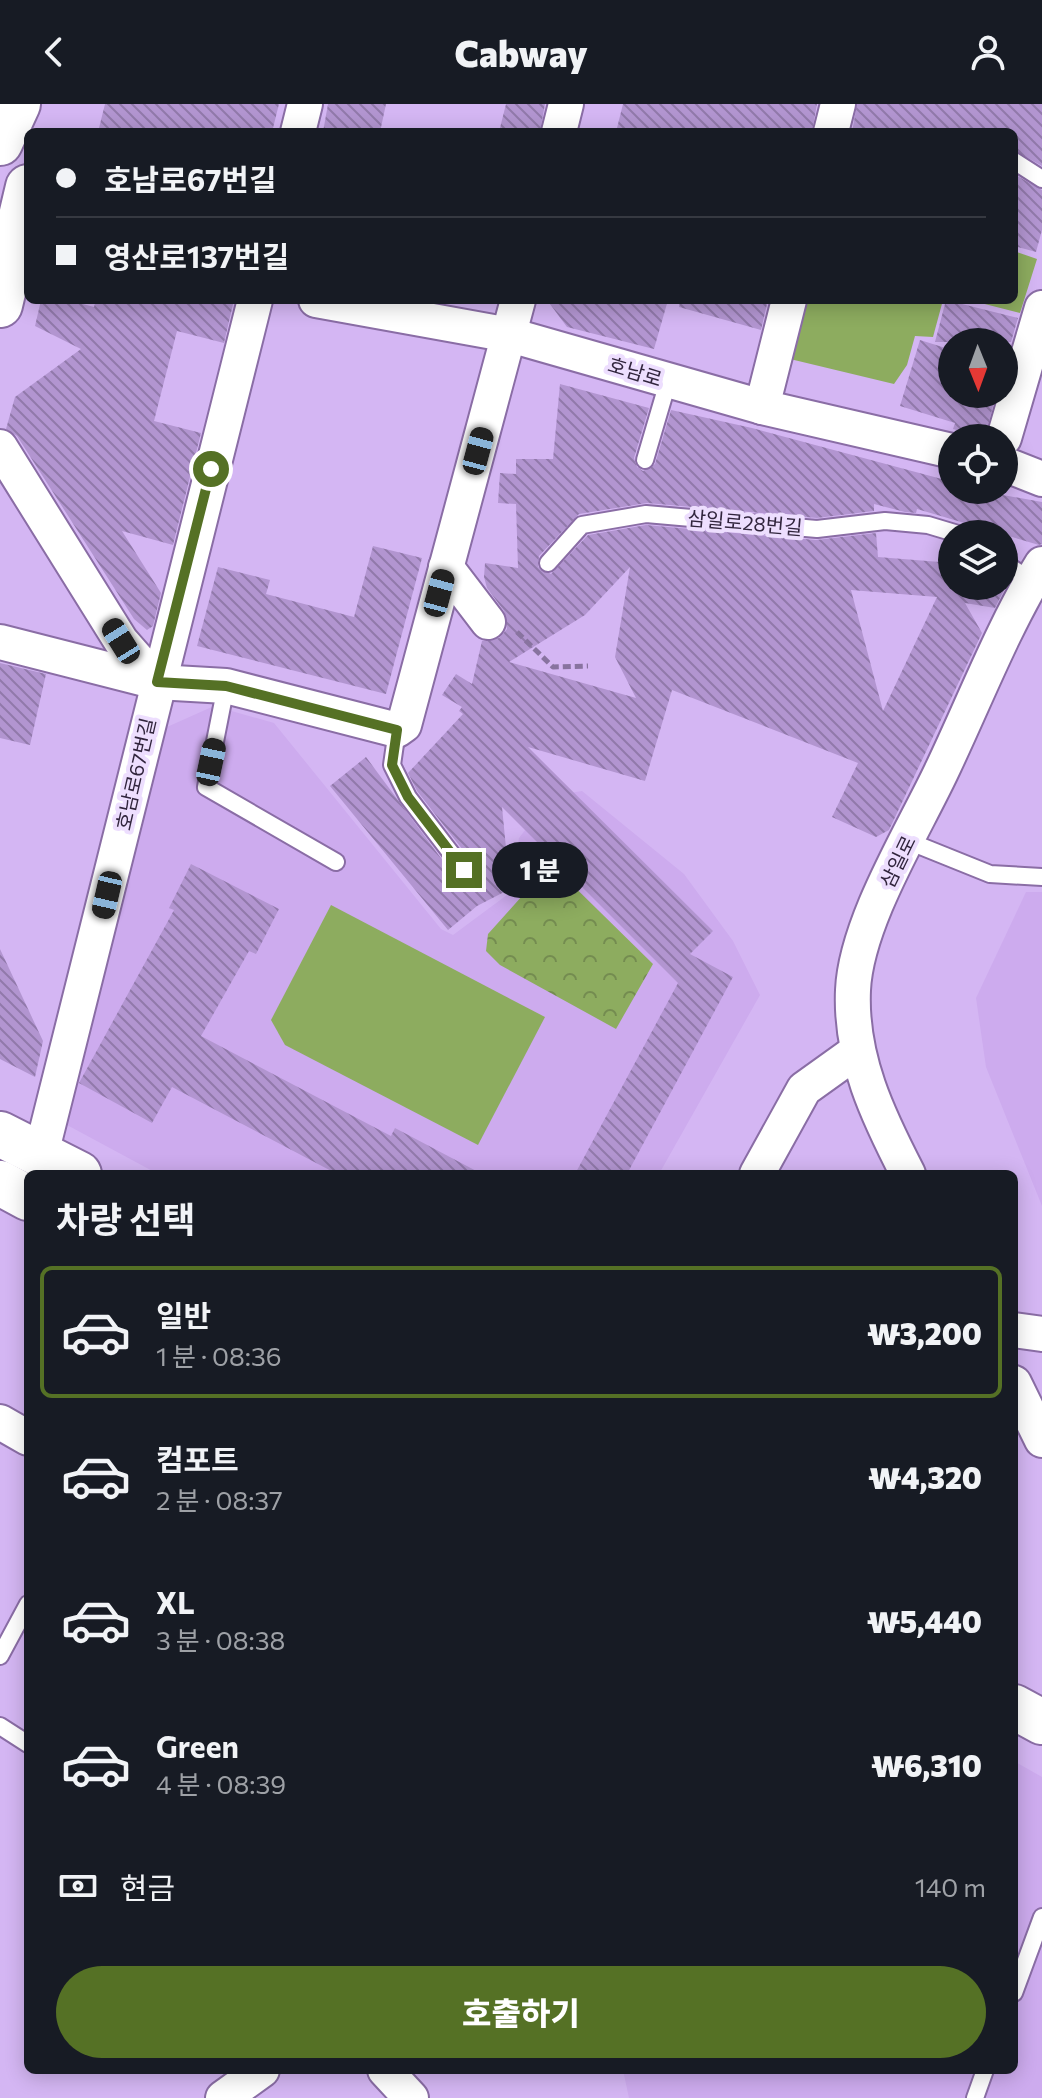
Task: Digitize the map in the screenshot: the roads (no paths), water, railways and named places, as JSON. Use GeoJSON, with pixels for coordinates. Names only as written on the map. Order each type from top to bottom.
{"type":"FeatureCollection","features":[{"type":"Feature","properties":{"kind":"street"},"geometry":{"type":"LineString","coordinates":[[0,143],[18,104]]}},
{"type":"Feature","properties":{"kind":"street"},"geometry":{"type":"LineString","coordinates":[[39,104],[40,128]]}},
{"type":"Feature","properties":{"kind":"street"},"geometry":{"type":"LineString","coordinates":[[299,128],[305,104]]}},
{"type":"Feature","properties":{"kind":"street"},"geometry":{"type":"LineString","coordinates":[[560,128],[566,104]]}},
{"type":"Feature","properties":{"kind":"street"},"geometry":{"type":"LineString","coordinates":[[832,128],[838,104]]}},
{"type":"Feature","properties":{"kind":"street"},"geometry":{"type":"LineString","coordinates":[[0,305],[23,230]]}},
{"type":"Feature","properties":{"kind":"street","name":"호남로67번길"},"geometry":{"type":"LineString","coordinates":[[41,1154],[254,304]]}},
{"type":"Feature","properties":{"kind":"street","name":"호남로"},"geometry":{"type":"LineString","coordinates":[[338,304],[510,335],[762,407],[938,448]]}},
{"type":"Feature","properties":{"kind":"street"},"geometry":{"type":"LineString","coordinates":[[0,642],[157,682],[226,686],[397,730],[404,725],[517,304]]}},
{"type":"Feature","properties":{"kind":"street"},"geometry":{"type":"LineString","coordinates":[[762,407],[788,304]]}},
{"type":"Feature","properties":{"kind":"street"},"geometry":{"type":"LineString","coordinates":[[1008,424],[1042,308]]}},
{"type":"Feature","properties":{"kind":"street"},"geometry":{"type":"LineString","coordinates":[[0,447],[121,641],[157,682]]}},
{"type":"Feature","properties":{"kind":"street"},"geometry":{"type":"LineString","coordinates":[[1018,470],[1042,479]]}},
{"type":"Feature","properties":{"kind":"street"},"geometry":{"type":"LineString","coordinates":[[446,567],[488,622]]}},
{"type":"Feature","properties":{"kind":"street","name":"삼일로"},"geometry":{"type":"LineString","coordinates":[[906,1170],[882,1122],[857,1051],[853,989],[862,945],[886,885],[1032,568]]}},
{"type":"Feature","properties":{"kind":"street"},"geometry":{"type":"LineString","coordinates":[[759,1170],[804,1089],[857,1051]]}},
{"type":"Feature","properties":{"kind":"street"},"geometry":{"type":"LineString","coordinates":[[0,1134],[71,1170]]}},
{"type":"Feature","properties":{"kind":"street"},"geometry":{"type":"LineString","coordinates":[[0,1183],[24,1196]]}},
{"type":"Feature","properties":{"kind":"street"},"geometry":{"type":"LineString","coordinates":[[1018,1331],[1042,1334]]}},
{"type":"Feature","properties":{"kind":"street"},"geometry":{"type":"LineString","coordinates":[[1018,1391],[1042,1440]]}},
{"type":"Feature","properties":{"kind":"street"},"geometry":{"type":"LineString","coordinates":[[0,1422],[24,1436]]}},
{"type":"Feature","properties":{"kind":"street"},"geometry":{"type":"LineString","coordinates":[[1018,1709],[1042,1722]]}},
{"type":"Feature","properties":{"kind":"street"},"geometry":{"type":"LineString","coordinates":[[223,2098],[256,2074]]}},
{"type":"Feature","properties":{"kind":"street"},"geometry":{"type":"LineString","coordinates":[[389,2074],[411,2098]]}},
{"type":"Feature","properties":{"kind":"lane"},"geometry":{"type":"LineString","coordinates":[[1018,164],[1042,179]]}},
{"type":"Feature","properties":{"kind":"lane"},"geometry":{"type":"LineString","coordinates":[[645,460],[668,382]]}},
{"type":"Feature","properties":{"kind":"lane","name":"삼일로28번길"},"geometry":{"type":"LineString","coordinates":[[548,563],[582,525],[646,514],[817,529],[885,521],[938,528]]}},
{"type":"Feature","properties":{"kind":"lane"},"geometry":{"type":"LineString","coordinates":[[226,686],[206,787],[336,862]]}},
{"type":"Feature","properties":{"kind":"lane"},"geometry":{"type":"LineString","coordinates":[[397,730],[392,765],[408,797],[464,870]]}},
{"type":"Feature","properties":{"kind":"lane"},"geometry":{"type":"LineString","coordinates":[[908,841],[990,874],[1042,877]]}},
{"type":"Feature","properties":{"kind":"lane"},"geometry":{"type":"LineString","coordinates":[[0,1656],[24,1611]]}},
{"type":"Feature","properties":{"kind":"lane"},"geometry":{"type":"LineString","coordinates":[[0,1726],[24,1741]]}},
{"type":"Feature","properties":{"kind":"lane"},"geometry":{"type":"LineString","coordinates":[[1018,1982],[1042,1917]]}},
{"type":"Feature","properties":{"kind":"lane"},"geometry":{"type":"LineString","coordinates":[[975,2098],[984,2074]]}}]}
